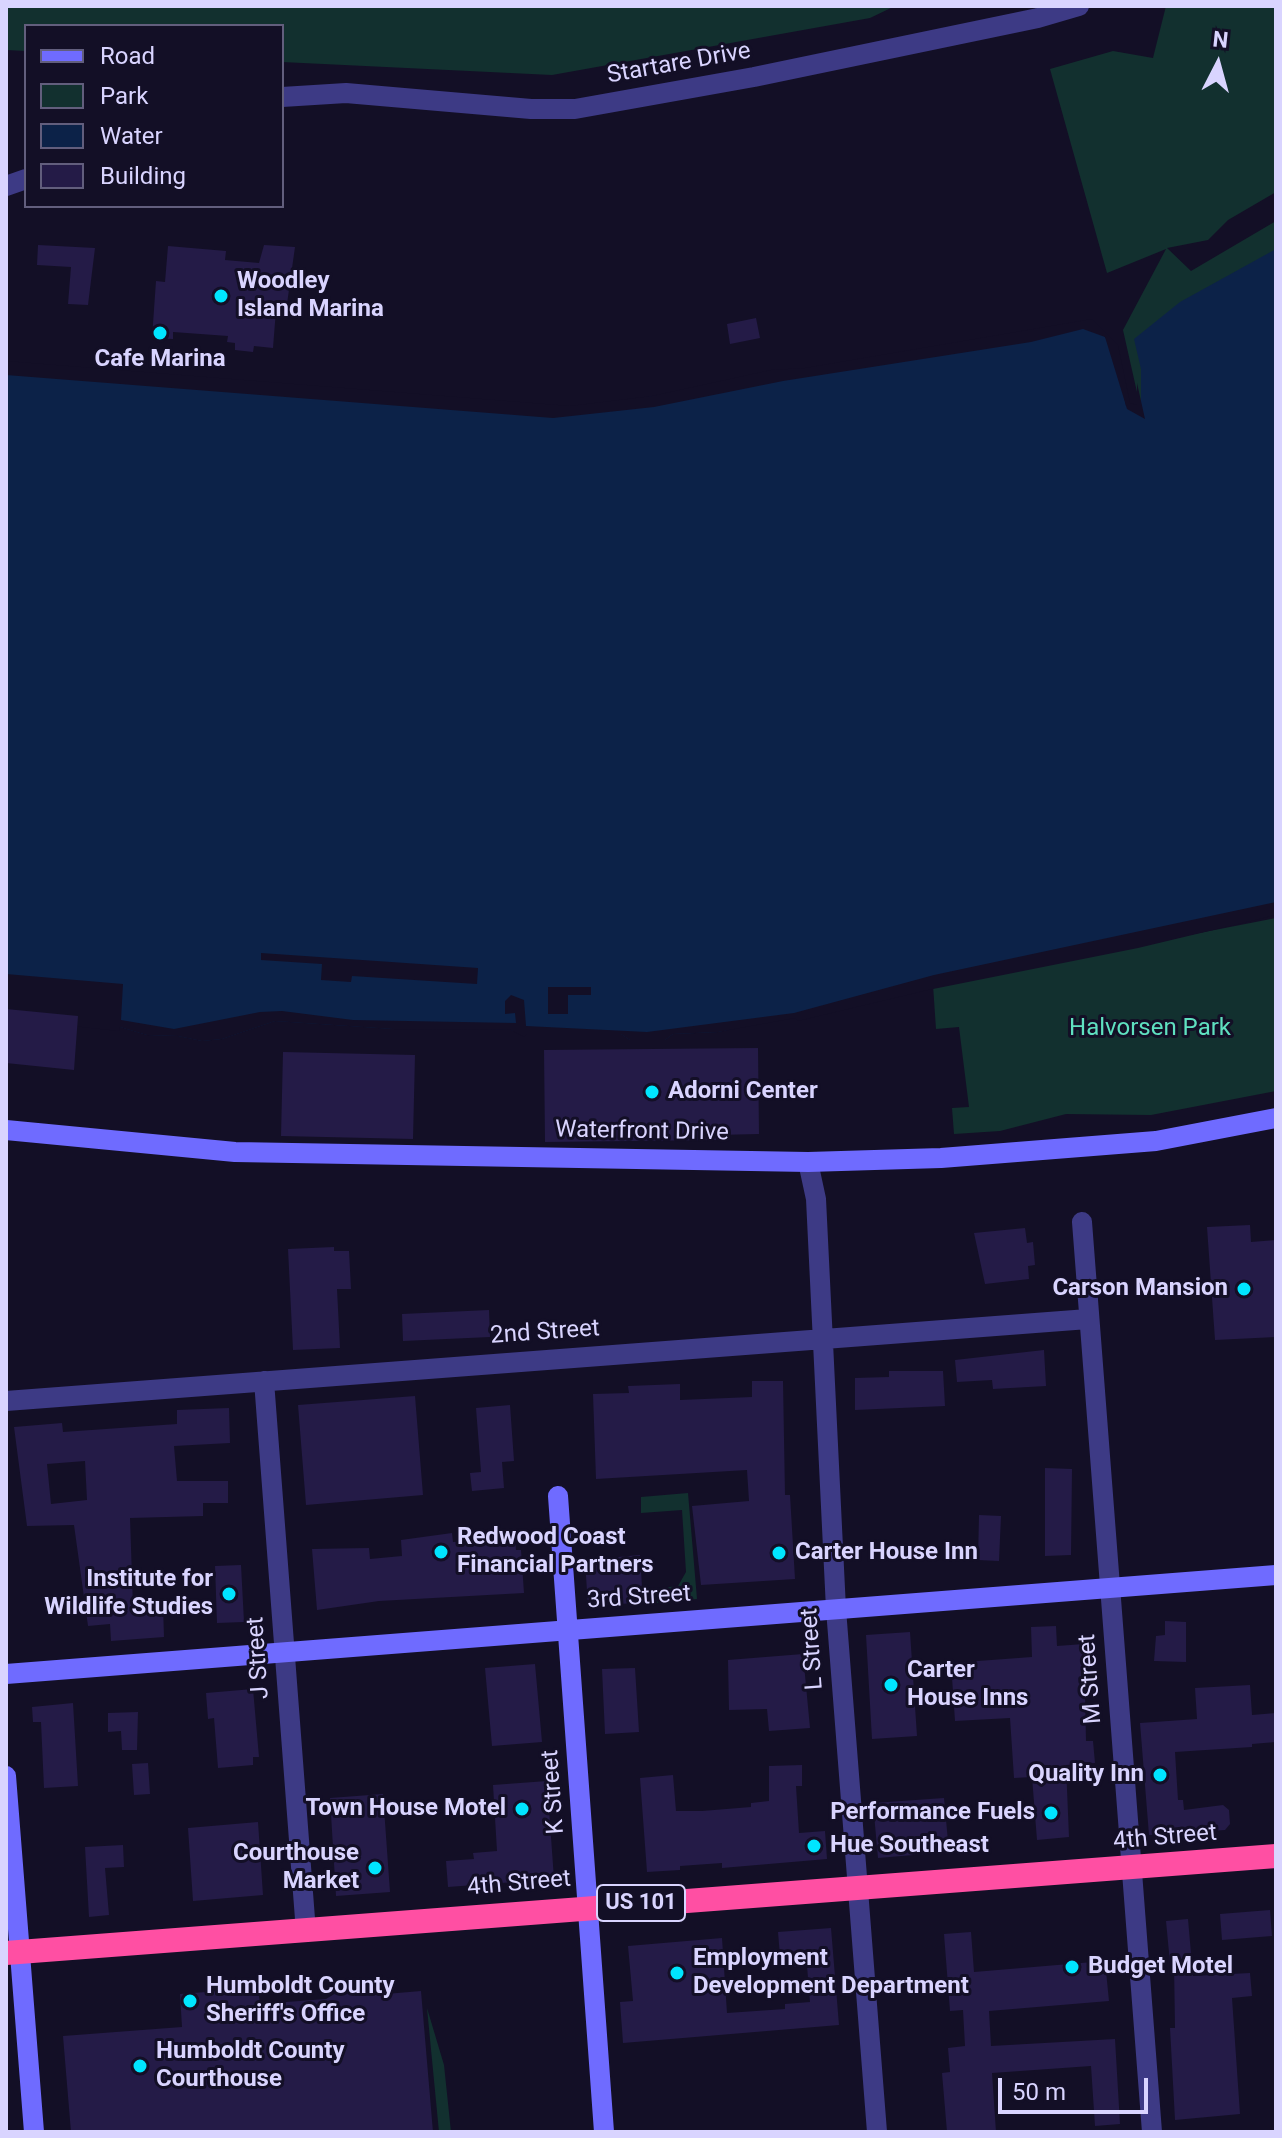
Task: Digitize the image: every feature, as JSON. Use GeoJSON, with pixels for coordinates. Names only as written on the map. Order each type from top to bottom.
{"type":"FeatureCollection","features":[{"type":"Feature","properties":{"kind":"highway","name":"4th Street"},"geometry":{"type":"LineString","coordinates":[[13,1953],[306,1932],[588,1906],[1132,1869],[1276,1856]]}},
{"type":"Feature","properties":{"kind":"street","name":"Startare Drive"},"geometry":{"type":"LineString","coordinates":[[284,97],[346,93],[531,109],[575,109],[768,74],[1038,18],[1079,6]]}},
{"type":"Feature","properties":{"kind":"street","name":"Waterfront Drive"},"geometry":{"type":"LineString","coordinates":[[6,1130],[235,1152],[808,1162],[941,1158],[1141,1142],[1276,1118]]}},
{"type":"Feature","properties":{"kind":"street","name":"L Street"},"geometry":{"type":"LineString","coordinates":[[808,1162],[816,1199],[836,1609],[877,2132]]}},
{"type":"Feature","properties":{"kind":"street","name":"M Street"},"geometry":{"type":"LineString","coordinates":[[1082,1222],[1152,2132]]}},
{"type":"Feature","properties":{"kind":"street","name":"2nd Street"},"geometry":{"type":"LineString","coordinates":[[6,1401],[824,1336],[1088,1319]]}},
{"type":"Feature","properties":{"kind":"street","name":"J Street"},"geometry":{"type":"LineString","coordinates":[[264,1381],[306,1932]]}},
{"type":"Feature","properties":{"kind":"street","name":"K Street"},"geometry":{"type":"LineString","coordinates":[[558,1496],[604,2132]]}},
{"type":"Feature","properties":{"kind":"street","name":"3rd Street"},"geometry":{"type":"LineString","coordinates":[[6,1674],[1276,1575]]}},
{"type":"Feature","properties":{"kind":"street"},"geometry":{"type":"LineString","coordinates":[[6,1776],[13,1953],[34,2132]]}},
{"type":"Feature","properties":{"kind":"green space"},"geometry":{"type":"Polygon","coordinates":[[[6,6],[895,6],[870,18],[552,75],[284,62],[284,24],[24,24],[24,51],[6,50],[6,6]]]}},
{"type":"Feature","properties":{"kind":"green space"},"geometry":{"type":"Polygon","coordinates":[[[1166,6],[1276,6],[1276,192],[1228,220],[1208,240],[1167,248],[1191,271],[1276,221],[1276,417],[1141,410],[1123,330],[1166,249],[1107,273],[1050,69],[1113,51],[1153,58],[1166,6]]]}},
{"type":"Feature","properties":{"kind":"green space","name":"Halvorsen Park"},"geometry":{"type":"Polygon","coordinates":[[[1276,918],[1276,1091],[1151,1115],[1066,1114],[1000,1131],[954,1134],[952,1108],[969,1107],[959,1027],[936,1029],[933,985],[1276,918]]]}},
{"type":"Feature","properties":{"kind":"green space"},"geometry":{"type":"Polygon","coordinates":[[[688,1493],[697,1599],[646,1604],[645,1590],[678,1586],[686,1572],[682,1510],[641,1513],[641,1497],[688,1493]]]}},
{"type":"Feature","properties":{"kind":"green space"},"geometry":{"type":"Polygon","coordinates":[[[427,2008],[444,2065],[451,2132],[439,2132],[427,2008]]]}},
{"type":"Feature","properties":{"kind":"water"},"geometry":{"type":"Polygon","coordinates":[[[1276,249],[1276,911],[718,1032],[673,1034],[665,1040],[630,1040],[621,1034],[526,1034],[511,1030],[393,1029],[275,1021],[222,1039],[202,1041],[147,1035],[120,1027],[6,1015],[6,365],[570,410],[1092,323],[1114,347],[1126,406],[1141,409],[1141,369],[1134,339],[1180,302],[1276,249]]]}},
{"type":"Feature","properties":{"kind":"pier"},"geometry":{"type":"Polygon","coordinates":[[[1092,319],[1118,345],[1130,403],[1137,405],[1137,383],[1145,419],[1127,409],[1105,337],[1083,329],[1031,342],[783,381],[654,407],[553,418],[6,375],[6,361],[570,406],[652,396],[771,370],[805,368],[1092,319]]]}},
{"type":"Feature","properties":{"kind":"pier"},"geometry":{"type":"Polygon","coordinates":[[[1276,902],[1276,915],[1138,948],[928,990],[798,1021],[795,1018],[718,1032],[673,1034],[665,1040],[630,1040],[621,1034],[527,1034],[524,1037],[511,1030],[393,1029],[275,1021],[222,1039],[202,1041],[147,1035],[120,1027],[119,1031],[6,1019],[6,974],[123,984],[121,1020],[174,1029],[260,1012],[282,1011],[353,1020],[516,1023],[515,1013],[505,1014],[505,1001],[511,995],[524,1000],[526,1026],[647,1032],[794,1013],[934,975],[1276,902]]]}},
{"type":"Feature","properties":{"kind":"pier"},"geometry":{"type":"Polygon","coordinates":[[[261,953],[478,968],[477,984],[352,976],[351,982],[321,980],[322,964],[261,960],[261,953]]]}},
{"type":"Feature","properties":{"kind":"pier"},"geometry":{"type":"Polygon","coordinates":[[[548,987],[591,987],[591,995],[568,995],[568,1014],[548,1014],[548,987]]]}},
{"type":"Feature","properties":{"kind":"building"},"geometry":{"type":"Polygon","coordinates":[[[38,245],[95,248],[88,305],[68,304],[71,267],[37,265],[38,245]]]}},
{"type":"Feature","properties":{"kind":"building","name":"Woodley Island Marina"},"geometry":{"type":"Polygon","coordinates":[[[264,245],[295,247],[286,311],[276,310],[273,348],[254,346],[253,352],[235,350],[235,343],[227,342],[228,336],[173,332],[173,339],[152,338],[156,281],[165,282],[168,246],[226,251],[225,260],[259,263],[264,245]]]}},
{"type":"Feature","properties":{"kind":"building"},"geometry":{"type":"Polygon","coordinates":[[[756,318],[760,338],[730,344],[727,324],[756,318]]]}},
{"type":"Feature","properties":{"kind":"building"},"geometry":{"type":"Polygon","coordinates":[[[6,1009],[78,1016],[74,1070],[6,1063],[6,1009]]]}},
{"type":"Feature","properties":{"kind":"building","name":"Adorni Center"},"geometry":{"type":"Polygon","coordinates":[[[758,1048],[759,1134],[716,1135],[716,1140],[545,1142],[544,1050],[758,1048]]]}},
{"type":"Feature","properties":{"kind":"building"},"geometry":{"type":"Polygon","coordinates":[[[283,1052],[415,1055],[413,1139],[281,1136],[283,1052]]]}},
{"type":"Feature","properties":{"kind":"building","name":"Carson Mansion"},"geometry":{"type":"Polygon","coordinates":[[[1250,1225],[1251,1242],[1276,1240],[1276,1337],[1215,1340],[1207,1227],[1250,1225]]]}},
{"type":"Feature","properties":{"kind":"building"},"geometry":{"type":"Polygon","coordinates":[[[1025,1228],[1027,1243],[1033,1242],[1035,1265],[1028,1266],[1029,1279],[985,1284],[974,1233],[1025,1228]]]}},
{"type":"Feature","properties":{"kind":"building"},"geometry":{"type":"Polygon","coordinates":[[[334,1247],[334,1251],[349,1251],[351,1289],[337,1289],[340,1348],[293,1350],[288,1249],[334,1247]]]}},
{"type":"Feature","properties":{"kind":"building"},"geometry":{"type":"Polygon","coordinates":[[[489,1310],[490,1337],[403,1341],[402,1314],[489,1310]]]}},
{"type":"Feature","properties":{"kind":"building"},"geometry":{"type":"Polygon","coordinates":[[[1044,1350],[1046,1386],[993,1389],[992,1380],[957,1382],[955,1360],[1044,1350]]]}},
{"type":"Feature","properties":{"kind":"building"},"geometry":{"type":"Polygon","coordinates":[[[889,1371],[943,1371],[945,1406],[855,1410],[855,1378],[889,1377],[889,1371]]]}},
{"type":"Feature","properties":{"kind":"building"},"geometry":{"type":"Polygon","coordinates":[[[752,1381],[783,1381],[785,1495],[790,1495],[795,1579],[701,1585],[692,1506],[749,1501],[747,1470],[596,1479],[593,1394],[629,1393],[628,1386],[680,1384],[680,1400],[752,1397],[752,1381]]]}},
{"type":"Feature","properties":{"kind":"building"},"geometry":{"type":"Polygon","coordinates":[[[415,1396],[423,1495],[306,1505],[298,1405],[415,1396]]]}},
{"type":"Feature","properties":{"kind":"building"},"geometry":{"type":"Polygon","coordinates":[[[510,1405],[514,1461],[502,1462],[504,1488],[472,1491],[470,1473],[481,1472],[476,1408],[510,1405]]]}},
{"type":"Feature","properties":{"kind":"building"},"geometry":{"type":"Polygon","coordinates":[[[229,1408],[230,1443],[174,1446],[177,1481],[228,1481],[228,1503],[203,1503],[203,1516],[130,1518],[133,1607],[163,1606],[164,1637],[111,1641],[110,1624],[88,1626],[74,1525],[27,1526],[14,1427],[62,1423],[63,1432],[177,1424],[177,1410],[229,1408]],[[85,1461],[47,1464],[51,1504],[87,1500],[85,1461]]]}},
{"type":"Feature","properties":{"kind":"building"},"geometry":{"type":"Polygon","coordinates":[[[1045,1468],[1072,1469],[1071,1555],[1045,1556],[1045,1468]]]}},
{"type":"Feature","properties":{"kind":"building"},"geometry":{"type":"Polygon","coordinates":[[[979,1515],[1001,1516],[999,1561],[978,1560],[979,1515]]]}},
{"type":"Feature","properties":{"kind":"building"},"geometry":{"type":"Polygon","coordinates":[[[452,1533],[453,1542],[515,1538],[516,1550],[521,1550],[524,1593],[379,1601],[317,1610],[312,1549],[369,1548],[370,1559],[402,1556],[401,1540],[452,1533]]]}},
{"type":"Feature","properties":{"kind":"building"},"geometry":{"type":"Polygon","coordinates":[[[640,1555],[643,1602],[588,1607],[585,1560],[640,1555]]]}},
{"type":"Feature","properties":{"kind":"building","name":"Institute for Wildlife Studies"},"geometry":{"type":"Polygon","coordinates":[[[241,1565],[244,1622],[217,1623],[215,1566],[241,1565]]]}},
{"type":"Feature","properties":{"kind":"building"},"geometry":{"type":"Polygon","coordinates":[[[1165,1621],[1186,1622],[1186,1662],[1154,1661],[1156,1636],[1165,1635],[1165,1621]]]}},
{"type":"Feature","properties":{"kind":"building"},"geometry":{"type":"Polygon","coordinates":[[[1056,1626],[1057,1646],[1084,1644],[1086,1741],[1093,1741],[1095,1763],[1066,1765],[1069,1837],[1037,1840],[1032,1777],[1014,1778],[1010,1718],[955,1721],[951,1663],[1032,1657],[1031,1627],[1056,1626]]]}},
{"type":"Feature","properties":{"kind":"building","name":"Carter House Inns"},"geometry":{"type":"Polygon","coordinates":[[[910,1632],[917,1736],[872,1739],[866,1635],[910,1632]]]}},
{"type":"Feature","properties":{"kind":"building"},"geometry":{"type":"Polygon","coordinates":[[[803,1654],[810,1728],[769,1731],[767,1709],[729,1710],[728,1660],[803,1654]]]}},
{"type":"Feature","properties":{"kind":"building"},"geometry":{"type":"Polygon","coordinates":[[[535,1664],[542,1742],[492,1746],[485,1668],[535,1664]]]}},
{"type":"Feature","properties":{"kind":"building"},"geometry":{"type":"Polygon","coordinates":[[[635,1668],[639,1732],[605,1734],[602,1669],[635,1668]]]}},
{"type":"Feature","properties":{"kind":"building","name":"Quality Inn"},"geometry":{"type":"Polygon","coordinates":[[[1250,1685],[1252,1715],[1276,1713],[1276,1742],[1252,1744],[1252,1747],[1175,1752],[1178,1800],[1183,1800],[1184,1810],[1223,1805],[1229,1810],[1230,1824],[1225,1830],[1149,1835],[1140,1723],[1197,1719],[1195,1688],[1250,1685]]]}},
{"type":"Feature","properties":{"kind":"building"},"geometry":{"type":"Polygon","coordinates":[[[253,1689],[259,1757],[253,1757],[253,1765],[218,1768],[214,1718],[208,1719],[206,1693],[253,1689]]]}},
{"type":"Feature","properties":{"kind":"building"},"geometry":{"type":"Polygon","coordinates":[[[73,1703],[78,1786],[44,1788],[41,1722],[33,1722],[32,1707],[73,1703]]]}},
{"type":"Feature","properties":{"kind":"building"},"geometry":{"type":"Polygon","coordinates":[[[138,1712],[137,1750],[122,1750],[121,1731],[108,1732],[108,1713],[138,1712]]]}},
{"type":"Feature","properties":{"kind":"building"},"geometry":{"type":"Polygon","coordinates":[[[148,1763],[150,1794],[134,1795],[132,1764],[148,1763]]]}},
{"type":"Feature","properties":{"kind":"building"},"geometry":{"type":"Polygon","coordinates":[[[802,1765],[802,1786],[796,1786],[799,1833],[825,1831],[827,1859],[722,1868],[722,1863],[680,1866],[680,1870],[647,1872],[640,1778],[673,1775],[676,1811],[702,1811],[751,1807],[751,1803],[769,1801],[769,1766],[802,1765]]]}},
{"type":"Feature","properties":{"kind":"building","name":"Town House Motel"},"geometry":{"type":"Polygon","coordinates":[[[547,1781],[554,1879],[448,1887],[446,1861],[474,1859],[473,1853],[497,1851],[493,1785],[547,1781]]]}},
{"type":"Feature","properties":{"kind":"building"},"geometry":{"type":"Polygon","coordinates":[[[383,1794],[390,1892],[336,1896],[330,1798],[383,1794]]]}},
{"type":"Feature","properties":{"kind":"building"},"geometry":{"type":"Polygon","coordinates":[[[944,1798],[949,1852],[878,1858],[873,1803],[944,1798]]]}},
{"type":"Feature","properties":{"kind":"building"},"geometry":{"type":"Polygon","coordinates":[[[258,1822],[263,1895],[193,1901],[188,1828],[258,1822]]]}},
{"type":"Feature","properties":{"kind":"building"},"geometry":{"type":"Polygon","coordinates":[[[123,1845],[124,1867],[105,1868],[109,1915],[89,1917],[85,1847],[123,1845]]]}},
{"type":"Feature","properties":{"kind":"building"},"geometry":{"type":"Polygon","coordinates":[[[1270,1910],[1272,1936],[1222,1940],[1220,1914],[1270,1910]]]}},
{"type":"Feature","properties":{"kind":"building"},"geometry":{"type":"Polygon","coordinates":[[[1188,1919],[1193,1976],[1250,1973],[1252,1996],[1232,1998],[1240,2114],[1175,2120],[1170,2028],[1175,2028],[1174,1963],[1170,1963],[1166,1921],[1188,1919]]]}},
{"type":"Feature","properties":{"kind":"building","name":"Employment Development Department"},"geometry":{"type":"Polygon","coordinates":[[[831,1928],[839,2025],[623,2043],[620,2002],[633,2001],[628,1946],[722,1938],[727,2013],[785,2009],[785,2004],[810,2002],[807,1966],[781,1968],[778,1932],[831,1928]]]}},
{"type":"Feature","properties":{"kind":"building"},"geometry":{"type":"Polygon","coordinates":[[[971,1932],[974,1972],[1105,1961],[1109,2001],[989,2011],[991,2046],[1115,2039],[1120,2124],[1095,2126],[1091,2066],[992,2073],[996,2132],[947,2132],[942,2073],[950,2072],[948,2048],[965,2046],[963,2010],[950,2011],[944,1934],[971,1932]]]}},
{"type":"Feature","properties":{"kind":"building"},"geometry":{"type":"Polygon","coordinates":[[[258,1988],[260,2004],[326,1999],[341,1990],[355,1989],[374,1995],[421,1991],[433,2132],[71,2132],[63,2036],[182,2027],[180,1994],[258,1988]]]}},
{"type":"Feature","properties":{"kind":"place","name":"Woodley Island Marina"},"geometry":{"type":"Point","coordinates":[221,296]}},
{"type":"Feature","properties":{"kind":"place","name":"Cafe Marina"},"geometry":{"type":"Point","coordinates":[160,333]}},
{"type":"Feature","properties":{"kind":"place","name":"Adorni Center"},"geometry":{"type":"Point","coordinates":[652,1092]}},
{"type":"Feature","properties":{"kind":"place","name":"Carson Mansion"},"geometry":{"type":"Point","coordinates":[1244,1289]}},
{"type":"Feature","properties":{"kind":"place","name":"Redwood Coast Financial Partners"},"geometry":{"type":"Point","coordinates":[441,1552]}},
{"type":"Feature","properties":{"kind":"place","name":"Carter House Inn"},"geometry":{"type":"Point","coordinates":[779,1553]}},
{"type":"Feature","properties":{"kind":"place","name":"Institute for Wildlife Studies"},"geometry":{"type":"Point","coordinates":[229,1594]}},
{"type":"Feature","properties":{"kind":"place","name":"Carter House Inns"},"geometry":{"type":"Point","coordinates":[891,1685]}},
{"type":"Feature","properties":{"kind":"place","name":"Quality Inn"},"geometry":{"type":"Point","coordinates":[1160,1775]}},
{"type":"Feature","properties":{"kind":"place","name":"Town House Motel"},"geometry":{"type":"Point","coordinates":[522,1809]}},
{"type":"Feature","properties":{"kind":"place","name":"Performance Fuels"},"geometry":{"type":"Point","coordinates":[1051,1813]}},
{"type":"Feature","properties":{"kind":"place","name":"Hue Southeast"},"geometry":{"type":"Point","coordinates":[814,1846]}},
{"type":"Feature","properties":{"kind":"place","name":"Courthouse Market"},"geometry":{"type":"Point","coordinates":[375,1868]}},
{"type":"Feature","properties":{"kind":"place","name":"Budget Motel"},"geometry":{"type":"Point","coordinates":[1072,1967]}},
{"type":"Feature","properties":{"kind":"place","name":"Employment Development Department"},"geometry":{"type":"Point","coordinates":[677,1973]}},
{"type":"Feature","properties":{"kind":"place","name":"Humboldt County Sheriff's Office"},"geometry":{"type":"Point","coordinates":[190,2001]}},
{"type":"Feature","properties":{"kind":"place","name":"Humboldt County Courthouse"},"geometry":{"type":"Point","coordinates":[140,2066]}}]}
